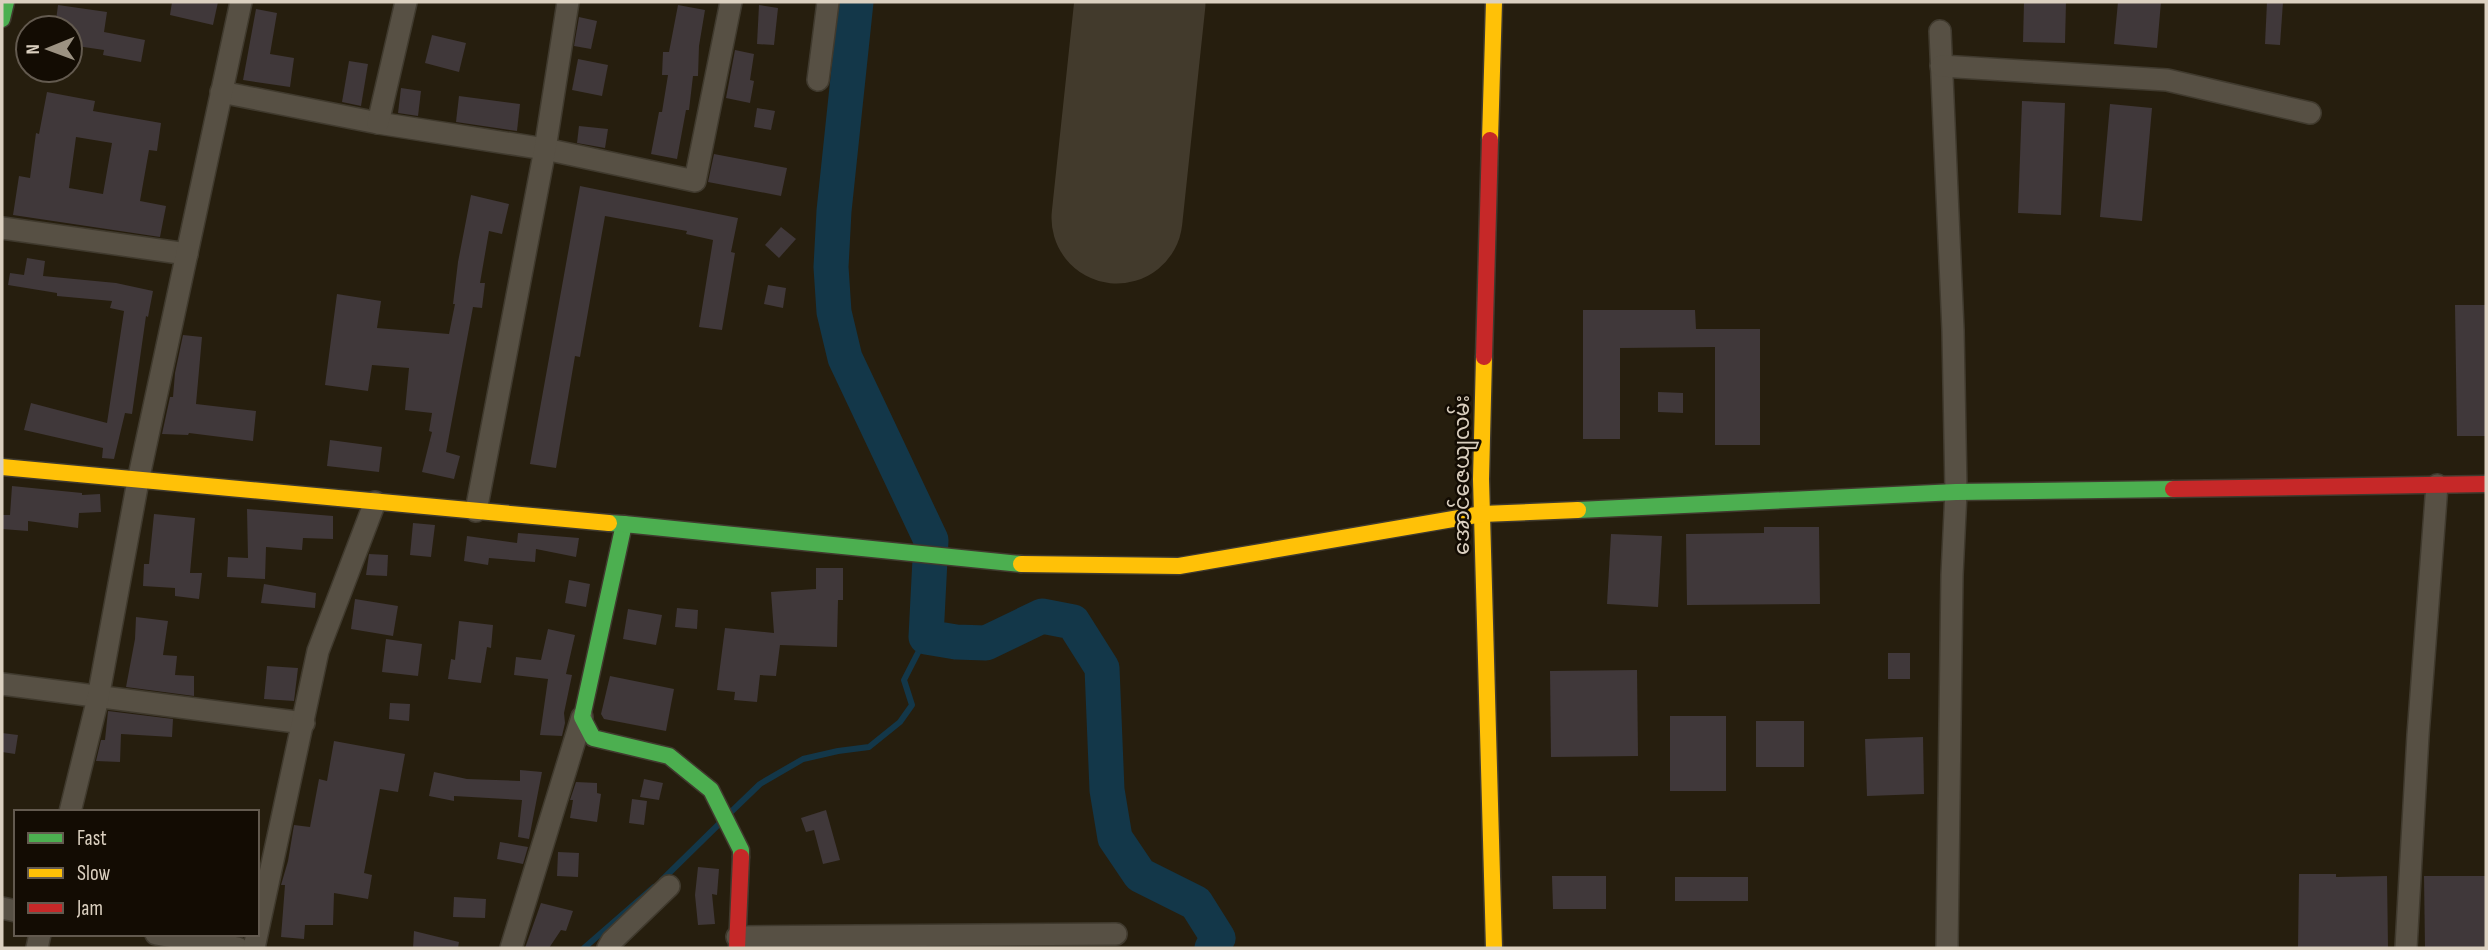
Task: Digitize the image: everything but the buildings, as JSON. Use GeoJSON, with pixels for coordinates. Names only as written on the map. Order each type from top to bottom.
{"type":"FeatureCollection","features":[{"type":"Feature","properties":{"kind":"main road"},"geometry":{"type":"LineString","coordinates":[[2,19],[6,2]]}},
{"type":"Feature","properties":{"kind":"main road","name":"အောင်ဇေယျလမ်း"},"geometry":{"type":"LineString","coordinates":[[1494,2],[1482,514],[1494,948]]}},
{"type":"Feature","properties":{"kind":"main road"},"geometry":{"type":"LineString","coordinates":[[2,467],[624,524],[1002,564],[1179,566],[1482,514],[1956,492],[2486,484]]}},
{"type":"Feature","properties":{"kind":"main road"},"geometry":{"type":"LineString","coordinates":[[624,524],[582,716],[593,738],[668,757],[711,790],[741,850],[737,942]]}},
{"type":"Feature","properties":{"kind":"street"},"geometry":{"type":"LineString","coordinates":[[70,810],[98,698],[138,481],[241,2]]}},
{"type":"Feature","properties":{"kind":"street"},"geometry":{"type":"LineString","coordinates":[[378,122],[406,2]]}},
{"type":"Feature","properties":{"kind":"street"},"geometry":{"type":"LineString","coordinates":[[476,511],[545,149],[568,2]]}},
{"type":"Feature","properties":{"kind":"street"},"geometry":{"type":"LineString","coordinates":[[222,92],[378,122],[545,149],[695,181],[731,2]]}},
{"type":"Feature","properties":{"kind":"street"},"geometry":{"type":"LineString","coordinates":[[818,80],[828,2]]}},
{"type":"Feature","properties":{"kind":"street"},"geometry":{"type":"LineString","coordinates":[[1940,31],[1953,330],[1956,492],[1952,575],[1947,948]]}},
{"type":"Feature","properties":{"kind":"street"},"geometry":{"type":"LineString","coordinates":[[1941,66],[2166,80],[2310,113]]}},
{"type":"Feature","properties":{"kind":"street"},"geometry":{"type":"LineString","coordinates":[[2,228],[187,254]]}},
{"type":"Feature","properties":{"kind":"street"},"geometry":{"type":"LineString","coordinates":[[2406,948],[2418,735],[2437,485]]}},
{"type":"Feature","properties":{"kind":"street"},"geometry":{"type":"LineString","coordinates":[[259,926],[318,651],[375,502]]}},
{"type":"Feature","properties":{"kind":"street"},"geometry":{"type":"LineString","coordinates":[[2,684],[304,723]]}},
{"type":"Feature","properties":{"kind":"street"},"geometry":{"type":"LineString","coordinates":[[511,948],[582,716]]}},
{"type":"Feature","properties":{"kind":"street"},"geometry":{"type":"LineString","coordinates":[[608,948],[612,941],[670,886]]}},
{"type":"Feature","properties":{"kind":"street"},"geometry":{"type":"LineString","coordinates":[[737,942],[971,942],[1116,934]]}},
{"type":"Feature","properties":{"kind":"street"},"geometry":{"type":"LineString","coordinates":[[168,936],[238,948]]}},
{"type":"Feature","properties":{"kind":"waterway"},"geometry":{"type":"LineString","coordinates":[[856,2],[834,211],[831,267],[834,312],[845,358],[931,540],[926,637],[986,643],[1042,616],[1073,622],[1102,668],[1107,790],[1115,838],[1140,875],[1196,903],[1218,938],[1212,948]]}},
{"type":"Feature","properties":{"kind":"waterway"},"geometry":{"type":"LineString","coordinates":[[732,811],[760,784],[803,759],[869,747],[900,722],[912,705],[904,680],[926,637]]}},
{"type":"Feature","properties":{"kind":"waterway"},"geometry":{"type":"LineString","coordinates":[[662,880],[719,824]]}},
{"type":"Feature","properties":{"kind":"waterway"},"geometry":{"type":"LineString","coordinates":[[584,948],[654,887]]}},
{"type":"Feature","properties":{"kind":"runway"},"geometry":{"type":"LineString","coordinates":[[1117,218],[1140,2]]}},
{"type":"Feature","properties":{"kind":"traffic: fast"},"geometry":{"type":"LineString","coordinates":[[2,19],[6,2]]}},
{"type":"Feature","properties":{"kind":"traffic: fast"},"geometry":{"type":"LineString","coordinates":[[1578,510],[1956,492],[2173,489]]}},
{"type":"Feature","properties":{"kind":"traffic: fast"},"geometry":{"type":"LineString","coordinates":[[609,523],[624,524],[582,717],[593,738],[669,756],[711,790],[741,850],[741,857]]}},
{"type":"Feature","properties":{"kind":"traffic: fast"},"geometry":{"type":"LineString","coordinates":[[624,524],[1021,564]]}},
{"type":"Feature","properties":{"kind":"traffic: slow"},"geometry":{"type":"LineString","coordinates":[[1490,140],[1494,2]]}},
{"type":"Feature","properties":{"kind":"traffic: slow"},"geometry":{"type":"LineString","coordinates":[[1484,357],[1481,479],[1494,948]]}},
{"type":"Feature","properties":{"kind":"traffic: slow"},"geometry":{"type":"LineString","coordinates":[[2,467],[609,523]]}},
{"type":"Feature","properties":{"kind":"traffic: slow"},"geometry":{"type":"LineString","coordinates":[[1021,564],[1179,566],[1482,514],[1578,510]]}},
{"type":"Feature","properties":{"kind":"traffic: jam"},"geometry":{"type":"LineString","coordinates":[[1484,357],[1490,140]]}},
{"type":"Feature","properties":{"kind":"traffic: jam"},"geometry":{"type":"LineString","coordinates":[[2173,489],[2486,484]]}},
{"type":"Feature","properties":{"kind":"traffic: jam"},"geometry":{"type":"LineString","coordinates":[[737,948],[741,857]]}}]}
